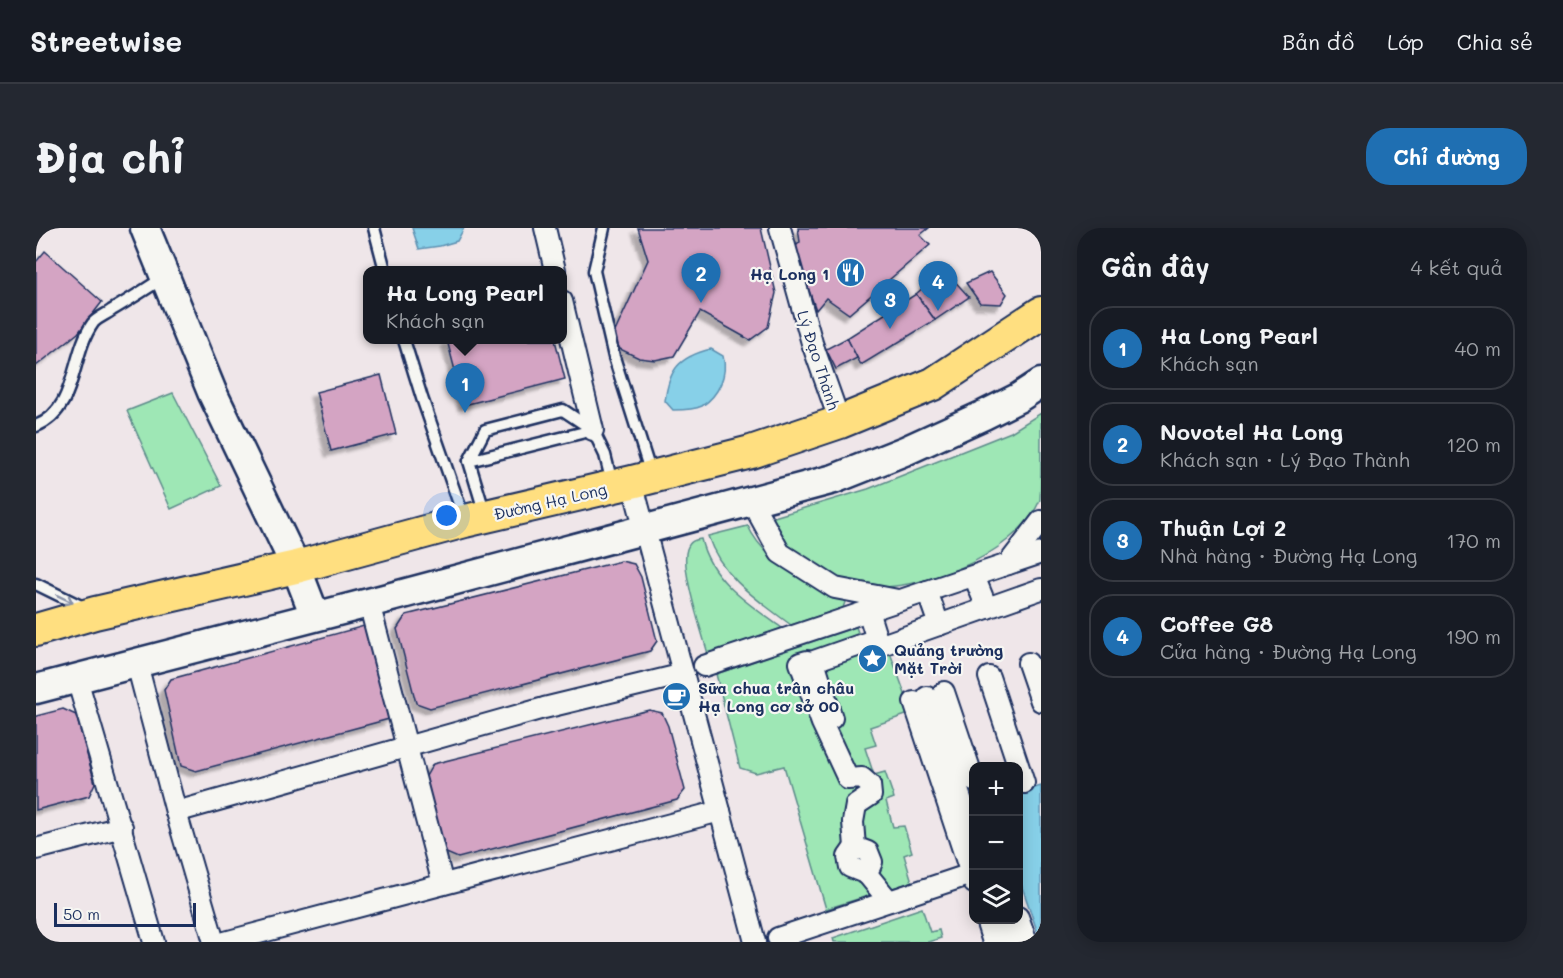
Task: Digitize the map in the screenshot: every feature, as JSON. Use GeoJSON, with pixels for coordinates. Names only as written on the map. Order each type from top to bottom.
{"type":"FeatureCollection","features":[{"type":"Feature","properties":{"kind":"main road","name":"Đường Hạ Long"},"geometry":{"type":"LineString","coordinates":[[36,630],[95,613],[296,567],[475,518],[751,452],[840,422],[933,384],[1041,313]]}},
{"type":"Feature","properties":{"kind":"street"},"geometry":{"type":"LineString","coordinates":[[145,228],[212,392],[296,567],[315,616]]}},
{"type":"Feature","properties":{"kind":"street"},"geometry":{"type":"LineString","coordinates":[[545,228],[554,266]]}},
{"type":"Feature","properties":{"kind":"street","name":"Lý Đạo Thành"},"geometry":{"type":"LineString","coordinates":[[780,228],[812,343],[840,422]]}},
{"type":"Feature","properties":{"kind":"street"},"geometry":{"type":"LineString","coordinates":[[567,322],[593,430]]}},
{"type":"Feature","properties":{"kind":"street"},"geometry":{"type":"LineString","coordinates":[[36,689],[834,479],[907,450],[984,415],[1018,398],[1041,383]]}},
{"type":"Feature","properties":{"kind":"street"},"geometry":{"type":"LineString","coordinates":[[632,482],[755,942]]}},
{"type":"Feature","properties":{"kind":"street"},"geometry":{"type":"LineString","coordinates":[[758,513],[780,553],[835,588],[901,600]]}},
{"type":"Feature","properties":{"kind":"street"},"geometry":{"type":"LineString","coordinates":[[1008,564],[1041,521]]}},
{"type":"Feature","properties":{"kind":"street"},"geometry":{"type":"LineString","coordinates":[[704,666],[1041,553]]}},
{"type":"Feature","properties":{"kind":"street"},"geometry":{"type":"LineString","coordinates":[[974,576],[987,608]]}},
{"type":"Feature","properties":{"kind":"street"},"geometry":{"type":"LineString","coordinates":[[868,611],[879,646],[1041,589]]}},
{"type":"Feature","properties":{"kind":"street"},"geometry":{"type":"LineString","coordinates":[[927,591],[939,625]]}},
{"type":"Feature","properties":{"kind":"street"},"geometry":{"type":"LineString","coordinates":[[369,603],[443,884]]}},
{"type":"Feature","properties":{"kind":"street"},"geometry":{"type":"LineString","coordinates":[[877,639],[814,661],[832,717],[827,719],[807,661],[800,663],[822,723],[848,779],[862,778],[870,785],[871,795],[856,804],[853,822],[855,847],[868,852],[872,862],[867,874],[889,901]]}},
{"type":"Feature","properties":{"kind":"street"},"geometry":{"type":"LineString","coordinates":[[1028,663],[1041,701]]}},
{"type":"Feature","properties":{"kind":"street"},"geometry":{"type":"LineString","coordinates":[[137,664],[176,812],[214,942]]}},
{"type":"Feature","properties":{"kind":"street"},"geometry":{"type":"LineString","coordinates":[[176,812],[544,708],[684,674]]}},
{"type":"Feature","properties":{"kind":"street"},"geometry":{"type":"LineString","coordinates":[[988,677],[1028,782]]}},
{"type":"Feature","properties":{"kind":"street"},"geometry":{"type":"LineString","coordinates":[[77,679],[154,942]]}},
{"type":"Feature","properties":{"kind":"street"},"geometry":{"type":"LineString","coordinates":[[928,697],[969,772]]}},
{"type":"Feature","properties":{"kind":"street"},"geometry":{"type":"LineString","coordinates":[[928,697],[969,823]]}},
{"type":"Feature","properties":{"kind":"street"},"geometry":{"type":"LineString","coordinates":[[928,697],[970,870]]}},
{"type":"Feature","properties":{"kind":"street"},"geometry":{"type":"LineString","coordinates":[[225,942],[720,811]]}},
{"type":"Feature","properties":{"kind":"street"},"geometry":{"type":"LineString","coordinates":[[36,849],[122,827]]}},
{"type":"Feature","properties":{"kind":"street"},"geometry":{"type":"LineString","coordinates":[[778,938],[889,901],[969,878]]}},
{"type":"Feature","properties":{"kind":"street"},"geometry":{"type":"LineString","coordinates":[[987,924],[993,942]]}},
{"type":"Feature","properties":{"kind":"street"},"geometry":{"type":"LineString","coordinates":[[1001,924],[1008,942]]}},
{"type":"Feature","properties":{"kind":"street"},"geometry":{"type":"LineString","coordinates":[[1021,924],[1027,942]]}},
{"type":"Feature","properties":{"kind":"lane"},"geometry":{"type":"LineString","coordinates":[[374,228],[383,266]]}},
{"type":"Feature","properties":{"kind":"lane"},"geometry":{"type":"LineString","coordinates":[[604,228],[594,271],[614,357],[632,482]]}},
{"type":"Feature","properties":{"kind":"lane"},"geometry":{"type":"LineString","coordinates":[[36,426],[61,405],[94,322],[166,276]]}},
{"type":"Feature","properties":{"kind":"lane"},"geometry":{"type":"LineString","coordinates":[[406,344],[422,398],[475,518]]}},
{"type":"Feature","properties":{"kind":"lane"},"geometry":{"type":"LineString","coordinates":[[475,518],[469,461],[485,430],[563,410],[593,430],[605,455],[632,482]]}},
{"type":"Feature","properties":{"kind":"lane"},"geometry":{"type":"LineString","coordinates":[[469,461],[593,430]]}},
{"type":"Feature","properties":{"kind":"lane"},"geometry":{"type":"LineString","coordinates":[[36,584],[95,613]]}},
{"type":"Feature","properties":{"kind":"green space"},"geometry":{"type":"Polygon","coordinates":[[[173,393],[221,486],[171,509],[127,411],[173,393]]]}},
{"type":"Feature","properties":{"kind":"green space"},"geometry":{"type":"Polygon","coordinates":[[[1041,413],[1040,500],[1027,521],[1008,539],[985,556],[958,569],[930,579],[901,585],[874,587],[842,582],[801,559],[785,546],[764,520],[868,489],[1011,432],[1041,413]]]}},
{"type":"Feature","properties":{"kind":"green space"},"geometry":{"type":"Polygon","coordinates":[[[748,526],[760,545],[777,562],[806,581],[838,596],[845,602],[843,608],[791,625],[742,587],[722,564],[708,536],[748,526]]]}},
{"type":"Feature","properties":{"kind":"green space"},"geometry":{"type":"Polygon","coordinates":[[[701,539],[706,554],[722,579],[745,601],[782,628],[708,654],[686,570],[689,544],[701,539]]]}},
{"type":"Feature","properties":{"kind":"green space"},"geometry":{"type":"Polygon","coordinates":[[[856,627],[860,638],[819,661],[885,639],[912,713],[870,727],[876,745],[865,748],[874,775],[885,772],[894,798],[886,801],[893,827],[904,826],[912,852],[904,855],[912,882],[826,909],[784,766],[756,773],[740,768],[716,674],[856,627]]]}},
{"type":"Feature","properties":{"kind":"green space"},"geometry":{"type":"Polygon","coordinates":[[[922,908],[930,932],[939,930],[941,938],[928,942],[834,942],[833,938],[922,908]]]}},
{"type":"Feature","properties":{"kind":"water"},"geometry":{"type":"Polygon","coordinates":[[[412,228],[464,228],[457,241],[419,249],[412,228]]]}},
{"type":"Feature","properties":{"kind":"water"},"geometry":{"type":"Polygon","coordinates":[[[711,349],[723,356],[724,370],[721,384],[702,406],[673,410],[665,401],[669,380],[673,373],[683,361],[711,349]]]}},
{"type":"Feature","properties":{"kind":"water"},"geometry":{"type":"Polygon","coordinates":[[[1041,786],[1041,942],[1023,890],[1023,791],[1041,786]]]}},
{"type":"Feature","properties":{"kind":"building"},"geometry":{"type":"Polygon","coordinates":[[[638,228],[761,228],[776,293],[768,327],[750,340],[700,312],[674,356],[655,360],[639,358],[620,349],[613,336],[648,260],[638,228]]]}},
{"type":"Feature","properties":{"kind":"building","name":"Hạ Long 1"},"geometry":{"type":"Polygon","coordinates":[[[798,228],[929,228],[920,235],[930,245],[849,314],[826,298],[816,310],[794,248],[800,242],[798,228]]]}},
{"type":"Feature","properties":{"kind":"building"},"geometry":{"type":"Polygon","coordinates":[[[45,251],[102,302],[78,333],[36,366],[36,262],[45,251]]]}},
{"type":"Feature","properties":{"kind":"building"},"geometry":{"type":"Polygon","coordinates":[[[944,269],[969,297],[935,320],[916,294],[944,269]]]}},
{"type":"Feature","properties":{"kind":"building"},"geometry":{"type":"Polygon","coordinates":[[[990,272],[1007,294],[1001,304],[980,303],[966,283],[990,272]]]}},
{"type":"Feature","properties":{"kind":"building"},"geometry":{"type":"Polygon","coordinates":[[[916,294],[935,320],[861,365],[847,338],[916,294]]]}},
{"type":"Feature","properties":{"kind":"building"},"geometry":{"type":"Polygon","coordinates":[[[847,338],[857,358],[836,369],[826,349],[847,338]]]}},
{"type":"Feature","properties":{"kind":"building"},"geometry":{"type":"Polygon","coordinates":[[[448,344],[556,344],[565,379],[464,405],[448,344]]]}},
{"type":"Feature","properties":{"kind":"building"},"geometry":{"type":"Polygon","coordinates":[[[381,375],[396,434],[331,451],[316,392],[381,375]]]}},
{"type":"Feature","properties":{"kind":"building"},"geometry":{"type":"Polygon","coordinates":[[[621,561],[634,564],[641,577],[657,641],[650,651],[430,708],[416,703],[397,629],[406,615],[621,561]]]}},
{"type":"Feature","properties":{"kind":"building"},"geometry":{"type":"Polygon","coordinates":[[[364,626],[373,635],[396,710],[389,719],[196,771],[181,766],[164,690],[171,679],[364,626]]]}},
{"type":"Feature","properties":{"kind":"building"},"geometry":{"type":"Polygon","coordinates":[[[63,709],[76,715],[95,783],[89,796],[36,810],[36,716],[63,709]]]}},
{"type":"Feature","properties":{"kind":"building"},"geometry":{"type":"Polygon","coordinates":[[[649,710],[662,713],[668,726],[685,790],[677,800],[458,858],[444,852],[425,778],[433,764],[649,710]]]}},
{"type":"Feature","properties":{"kind":"place","name":"Hạ Long 1"},"geometry":{"type":"Point","coordinates":[850,273]}},
{"type":"Feature","properties":{"kind":"place","name":"Novotel Ha Long"},"geometry":{"type":"Point","coordinates":[701,303]}},
{"type":"Feature","properties":{"kind":"place","name":"Coffee G8"},"geometry":{"type":"Point","coordinates":[938,311]}},
{"type":"Feature","properties":{"kind":"place","name":"Thuận Lợi 2"},"geometry":{"type":"Point","coordinates":[890,329]}},
{"type":"Feature","properties":{"kind":"place","name":"Ha Long Pearl"},"geometry":{"type":"Point","coordinates":[465,413]}},
{"type":"Feature","properties":{"kind":"place","name":"Quảng trường Mặt Trời"},"geometry":{"type":"Point","coordinates":[873,658]}},
{"type":"Feature","properties":{"kind":"place","name":"Sữa chua trân châu Hạ Long cơ sở 00"},"geometry":{"type":"Point","coordinates":[677,696]}}]}
